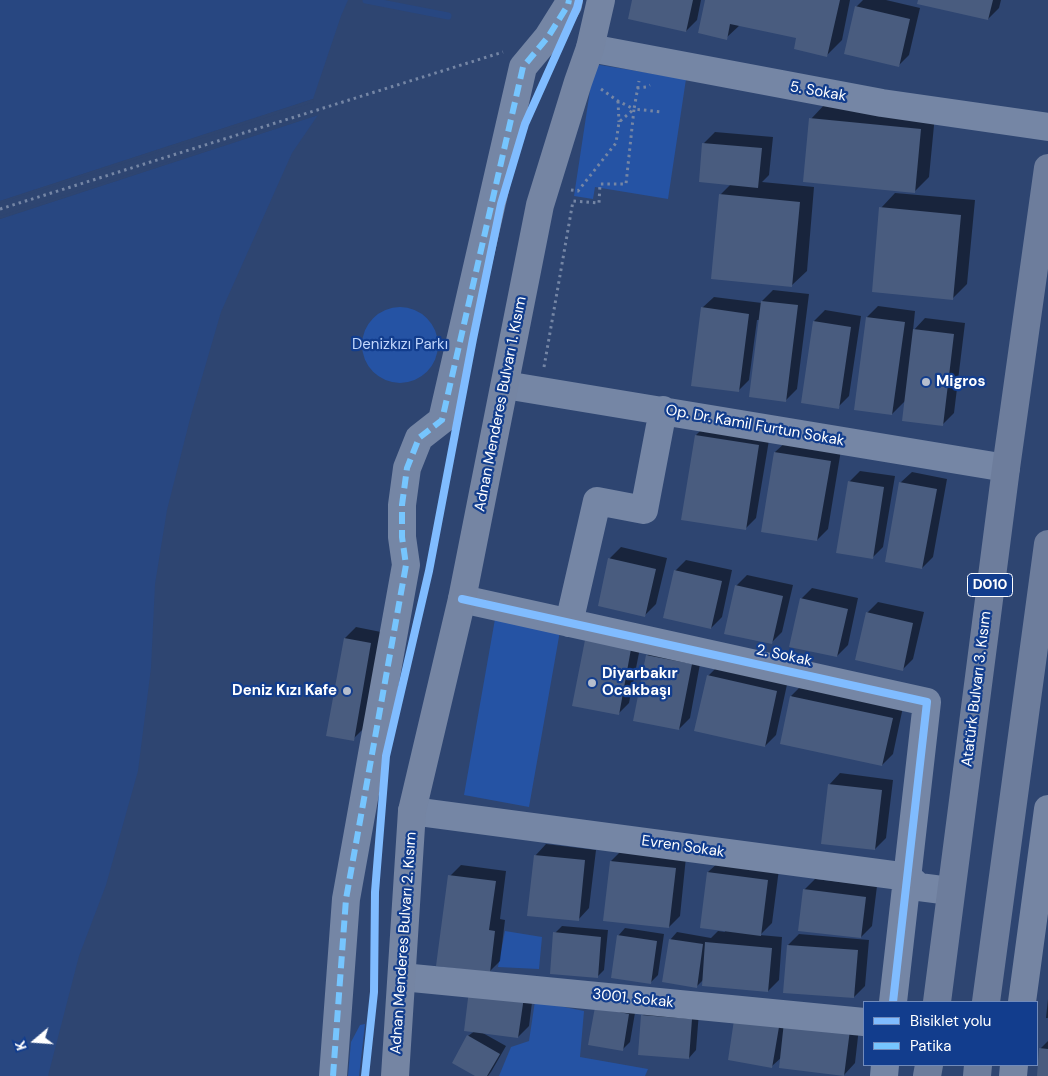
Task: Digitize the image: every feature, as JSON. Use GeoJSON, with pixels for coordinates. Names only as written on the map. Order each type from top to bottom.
{"type":"FeatureCollection","features":[{"type":"Feature","properties":{"kind":"highway","name":"Atatürk Bulvarı 3. Kısım"},"geometry":{"type":"LineString","coordinates":[[937,1001],[1006,468],[1048,168]]}},
{"type":"Feature","properties":{"kind":"highway"},"geometry":{"type":"LineString","coordinates":[[986,1001],[1048,544]]}},
{"type":"Feature","properties":{"kind":"main road","name":"Adnan Menderes Bulvarı 1. Kısım"},"geometry":{"type":"LineString","coordinates":[[412,811],[462,599],[540,205],[590,48],[601,0]]}},
{"type":"Feature","properties":{"kind":"main road"},"geometry":{"type":"LineString","coordinates":[[1022,1001],[1040,930],[1048,809]]}},
{"type":"Feature","properties":{"kind":"main road","name":"Adnan Menderes Bulvarı 2. Kısım"},"geometry":{"type":"LineString","coordinates":[[395,1076],[412,811]]}},
{"type":"Feature","properties":{"kind":"street"},"geometry":{"type":"LineString","coordinates":[[333,1076],[346,899],[406,565],[402,537],[402,505],[407,468],[419,438],[442,420],[523,67],[548,38],[568,5],[569,0]]}},
{"type":"Feature","properties":{"kind":"street","name":"5. Sokak"},"geometry":{"type":"LineString","coordinates":[[590,48],[882,104],[1048,127]]}},
{"type":"Feature","properties":{"kind":"street","name":"Op. Dr. Kamil Furtun Sokak"},"geometry":{"type":"LineString","coordinates":[[505,385],[1006,468]]}},
{"type":"Feature","properties":{"kind":"street"},"geometry":{"type":"LineString","coordinates":[[569,623],[597,501],[644,510],[663,410]]}},
{"type":"Feature","properties":{"kind":"street","name":"2. Sokak"},"geometry":{"type":"LineString","coordinates":[[462,599],[927,702],[908,877]]}},
{"type":"Feature","properties":{"kind":"street","name":"Evren Sokak"},"geometry":{"type":"LineString","coordinates":[[412,811],[908,877],[919,887],[950,891]]}},
{"type":"Feature","properties":{"kind":"street"},"geometry":{"type":"LineString","coordinates":[[893,1001],[908,877]]}},
{"type":"Feature","properties":{"kind":"street","name":"3001. Sokak"},"geometry":{"type":"LineString","coordinates":[[402,977],[863,1022]]}},
{"type":"Feature","properties":{"kind":"path"},"geometry":{"type":"LineString","coordinates":[[0,209],[510,49]]}},
{"type":"Feature","properties":{"kind":"path"},"geometry":{"type":"LineString","coordinates":[[540,390],[573,201],[600,203],[600,184],[626,184],[634,109],[643,58]]}},
{"type":"Feature","properties":{"kind":"path"},"geometry":{"type":"LineString","coordinates":[[578,82],[596,86],[634,109],[662,112]]}},
{"type":"Feature","properties":{"kind":"path"},"geometry":{"type":"LineString","coordinates":[[547,184],[578,191],[616,143],[619,122],[618,101]]}},
{"type":"Feature","properties":{"kind":"path"},"geometry":{"type":"LineString","coordinates":[[619,122],[634,109]]}},
{"type":"Feature","properties":{"kind":"green space"},"geometry":{"type":"Polygon","coordinates":[[[594,64],[686,79],[668,199],[595,187],[593,199],[574,196],[594,64]]]}},
{"type":"Feature","properties":{"kind":"green space","name":"Denizkızı Parkı"},"geometry":{"type":"Polygon","coordinates":[[[400,307],[414,310],[427,318],[435,331],[438,345],[435,359],[427,372],[414,380],[400,383],[386,380],[373,372],[365,359],[362,345],[365,331],[373,318],[386,310],[400,307]]]}},
{"type":"Feature","properties":{"kind":"green space"},"geometry":{"type":"Polygon","coordinates":[[[495,619],[560,631],[529,807],[464,795],[495,619]]]}},
{"type":"Feature","properties":{"kind":"green space"},"geometry":{"type":"Polygon","coordinates":[[[505,931],[542,937],[539,969],[498,967],[505,931]]]}},
{"type":"Feature","properties":{"kind":"green space"},"geometry":{"type":"Polygon","coordinates":[[[535,1001],[584,1011],[580,1057],[648,1069],[645,1076],[499,1076],[511,1047],[529,1041],[535,1001]]]}},
{"type":"Feature","properties":{"kind":"green space"},"geometry":{"type":"Polygon","coordinates":[[[365,1024],[359,1076],[348,1076],[351,1042],[360,1025],[365,1024]]]}},
{"type":"Feature","properties":{"kind":"shaded area"},"geometry":{"type":"Polygon","coordinates":[[[0,0],[348,0],[313,99],[0,201],[0,0]]]}},
{"type":"Feature","properties":{"kind":"shaded area"},"geometry":{"type":"Polygon","coordinates":[[[318,115],[292,153],[221,312],[191,415],[167,510],[155,584],[151,668],[138,771],[106,885],[79,956],[48,1076],[0,1076],[0,219],[318,115]]]}},
{"type":"Feature","properties":{"kind":"pier"},"geometry":{"type":"Polygon","coordinates":[[[313,99],[314,102],[0,203],[0,201],[313,99]]]}},
{"type":"Feature","properties":{"kind":"pier"},"geometry":{"type":"Polygon","coordinates":[[[318,113],[318,115],[0,219],[0,216],[318,113]]]}},
{"type":"Feature","properties":{"kind":"building"},"geometry":{"type":"Polygon","coordinates":[[[632,0],[693,0],[686,32],[628,19],[632,0]]]}},
{"type":"Feature","properties":{"kind":"building"},"geometry":{"type":"Polygon","coordinates":[[[705,0],[840,0],[827,57],[794,49],[796,38],[730,24],[727,40],[698,33],[705,0]]]}},
{"type":"Feature","properties":{"kind":"building"},"geometry":{"type":"Polygon","coordinates":[[[918,0],[993,0],[988,20],[917,4],[918,0]]]}},
{"type":"Feature","properties":{"kind":"building"},"geometry":{"type":"Polygon","coordinates":[[[855,6],[910,19],[899,67],[844,54],[855,6]]]}},
{"type":"Feature","properties":{"kind":"building"},"geometry":{"type":"Polygon","coordinates":[[[809,118],[921,129],[915,193],[803,182],[809,118]]]}},
{"type":"Feature","properties":{"kind":"building"},"geometry":{"type":"Polygon","coordinates":[[[702,143],[762,148],[758,188],[699,182],[702,143]]]}},
{"type":"Feature","properties":{"kind":"building"},"geometry":{"type":"Polygon","coordinates":[[[719,194],[800,202],[792,287],[711,279],[719,194]]]}},
{"type":"Feature","properties":{"kind":"building"},"geometry":{"type":"Polygon","coordinates":[[[879,207],[961,215],[953,300],[872,292],[879,207]]]}},
{"type":"Feature","properties":{"kind":"building"},"geometry":{"type":"Polygon","coordinates":[[[761,301],[798,305],[786,402],[749,397],[761,301]]]}},
{"type":"Feature","properties":{"kind":"building"},"geometry":{"type":"Polygon","coordinates":[[[701,307],[749,314],[739,392],[691,386],[701,307]]]}},
{"type":"Feature","properties":{"kind":"building"},"geometry":{"type":"Polygon","coordinates":[[[866,317],[905,322],[892,415],[854,410],[866,317]]]}},
{"type":"Feature","properties":{"kind":"building"},"geometry":{"type":"Polygon","coordinates":[[[813,321],[851,327],[839,409],[801,403],[813,321]]]}},
{"type":"Feature","properties":{"kind":"building"},"geometry":{"type":"Polygon","coordinates":[[[913,329],[954,334],[943,426],[902,421],[913,329]]]}},
{"type":"Feature","properties":{"kind":"building"},"geometry":{"type":"Polygon","coordinates":[[[695,435],[759,445],[746,530],[681,520],[695,435]]]}},
{"type":"Feature","properties":{"kind":"building"},"geometry":{"type":"Polygon","coordinates":[[[774,452],[831,461],[817,541],[761,532],[774,452]]]}},
{"type":"Feature","properties":{"kind":"building"},"geometry":{"type":"Polygon","coordinates":[[[848,481],[884,487],[873,559],[836,553],[848,481]]]}},
{"type":"Feature","properties":{"kind":"building"},"geometry":{"type":"Polygon","coordinates":[[[899,482],[937,489],[922,569],[885,562],[899,482]]]}},
{"type":"Feature","properties":{"kind":"building"},"geometry":{"type":"Polygon","coordinates":[[[608,558],[656,569],[645,617],[598,606],[608,558]]]}},
{"type":"Feature","properties":{"kind":"building"},"geometry":{"type":"Polygon","coordinates":[[[674,570],[722,581],[711,629],[663,618],[674,570]]]}},
{"type":"Feature","properties":{"kind":"building"},"geometry":{"type":"Polygon","coordinates":[[[735,585],[783,596],[772,644],[724,634],[735,585]]]}},
{"type":"Feature","properties":{"kind":"building"},"geometry":{"type":"Polygon","coordinates":[[[800,598],[848,609],[837,657],[789,647],[800,598]]]}},
{"type":"Feature","properties":{"kind":"building"},"geometry":{"type":"Polygon","coordinates":[[[866,612],[913,623],[903,671],[855,660],[866,612]]]}},
{"type":"Feature","properties":{"kind":"building"},"geometry":{"type":"Polygon","coordinates":[[[344,638],[371,643],[354,741],[326,736],[344,638]]]}},
{"type":"Feature","properties":{"kind":"building"},"geometry":{"type":"Polygon","coordinates":[[[585,640],[631,649],[619,715],[572,706],[585,640]]]}},
{"type":"Feature","properties":{"kind":"building"},"geometry":{"type":"Polygon","coordinates":[[[646,655],[692,664],[679,730],[633,721],[646,655]]]}},
{"type":"Feature","properties":{"kind":"building"},"geometry":{"type":"Polygon","coordinates":[[[707,675],[777,691],[765,747],[694,731],[707,675]]]}},
{"type":"Feature","properties":{"kind":"building"},"geometry":{"type":"Polygon","coordinates":[[[790,696],[893,718],[882,766],[780,744],[790,696]]]}},
{"type":"Feature","properties":{"kind":"building"},"geometry":{"type":"Polygon","coordinates":[[[828,784],[882,790],[875,850],[821,844],[828,784]]]}},
{"type":"Feature","properties":{"kind":"building"},"geometry":{"type":"Polygon","coordinates":[[[534,855],[585,860],[579,921],[527,916],[534,855]]]}},
{"type":"Feature","properties":{"kind":"building"},"geometry":{"type":"Polygon","coordinates":[[[610,861],[676,868],[669,928],[603,921],[610,861]]]}},
{"type":"Feature","properties":{"kind":"building"},"geometry":{"type":"Polygon","coordinates":[[[707,872],[768,880],[761,936],[700,928],[707,872]]]}},
{"type":"Feature","properties":{"kind":"building"},"geometry":{"type":"Polygon","coordinates":[[[448,875],[496,881],[489,930],[495,931],[490,973],[436,966],[448,875]]]}},
{"type":"Feature","properties":{"kind":"building"},"geometry":{"type":"Polygon","coordinates":[[[803,889],[866,897],[861,938],[798,931],[803,889]]]}},
{"type":"Feature","properties":{"kind":"building"},"geometry":{"type":"Polygon","coordinates":[[[553,932],[601,937],[598,978],[550,974],[553,932]]]}},
{"type":"Feature","properties":{"kind":"building"},"geometry":{"type":"Polygon","coordinates":[[[617,935],[657,941],[651,984],[611,978],[617,935]]]}},
{"type":"Feature","properties":{"kind":"building"},"geometry":{"type":"Polygon","coordinates":[[[669,939],[703,944],[697,988],[662,982],[669,939]]]}},
{"type":"Feature","properties":{"kind":"building"},"geometry":{"type":"Polygon","coordinates":[[[705,942],[772,948],[768,992],[702,986],[705,942]]]}},
{"type":"Feature","properties":{"kind":"building"},"geometry":{"type":"Polygon","coordinates":[[[787,945],[858,950],[854,998],[783,993],[787,945]]]}},
{"type":"Feature","properties":{"kind":"building"},"geometry":{"type":"Polygon","coordinates":[[[469,990],[524,997],[518,1038],[464,1031],[469,990]]]}},
{"type":"Feature","properties":{"kind":"building"},"geometry":{"type":"Polygon","coordinates":[[[595,1007],[629,1014],[623,1051],[588,1045],[595,1007]]]}},
{"type":"Feature","properties":{"kind":"building"},"geometry":{"type":"Polygon","coordinates":[[[641,1015],[692,1019],[689,1059],[638,1055],[641,1015]]]}},
{"type":"Feature","properties":{"kind":"building"},"geometry":{"type":"Polygon","coordinates":[[[734,1020],[779,1027],[772,1068],[728,1060],[734,1020]]]}},
{"type":"Feature","properties":{"kind":"building"},"geometry":{"type":"Polygon","coordinates":[[[784,1022],[850,1030],[844,1076],[779,1068],[784,1022]]]}},
{"type":"Feature","properties":{"kind":"building"},"geometry":{"type":"Polygon","coordinates":[[[467,1035],[500,1054],[487,1076],[475,1076],[452,1063],[467,1035]]]}},
{"type":"Feature","properties":{"kind":"building"},"geometry":{"type":"Polygon","coordinates":[[[1039,1048],[1048,1049],[1048,1076],[1037,1076],[1039,1048]]]}},
{"type":"Feature","properties":{"kind":"waterway"},"geometry":{"type":"LineString","coordinates":[[366,0],[448,16]]}},
{"type":"Feature","properties":{"kind":"marked path"},"geometry":{"type":"LineString","coordinates":[[333,1076],[346,899],[406,565],[402,537],[402,505],[407,468],[419,438],[442,420],[523,67],[548,37],[568,5],[569,0]]}},
{"type":"Feature","properties":{"kind":"cycle path"},"geometry":{"type":"LineString","coordinates":[[365,1076],[374,992],[375,892],[386,756],[429,571],[501,204],[525,124],[579,0]]}},
{"type":"Feature","properties":{"kind":"cycle path"},"geometry":{"type":"LineString","coordinates":[[462,599],[927,702],[893,1001]]}},
{"type":"Feature","properties":{"kind":"place","name":"Migros"},"geometry":{"type":"Point","coordinates":[926,382]}},
{"type":"Feature","properties":{"kind":"place","name":"Diyarbakır Ocakbaşı"},"geometry":{"type":"Point","coordinates":[592,683]}},
{"type":"Feature","properties":{"kind":"place","name":"Deniz Kızı Kafe"},"geometry":{"type":"Point","coordinates":[347,691]}}]}
